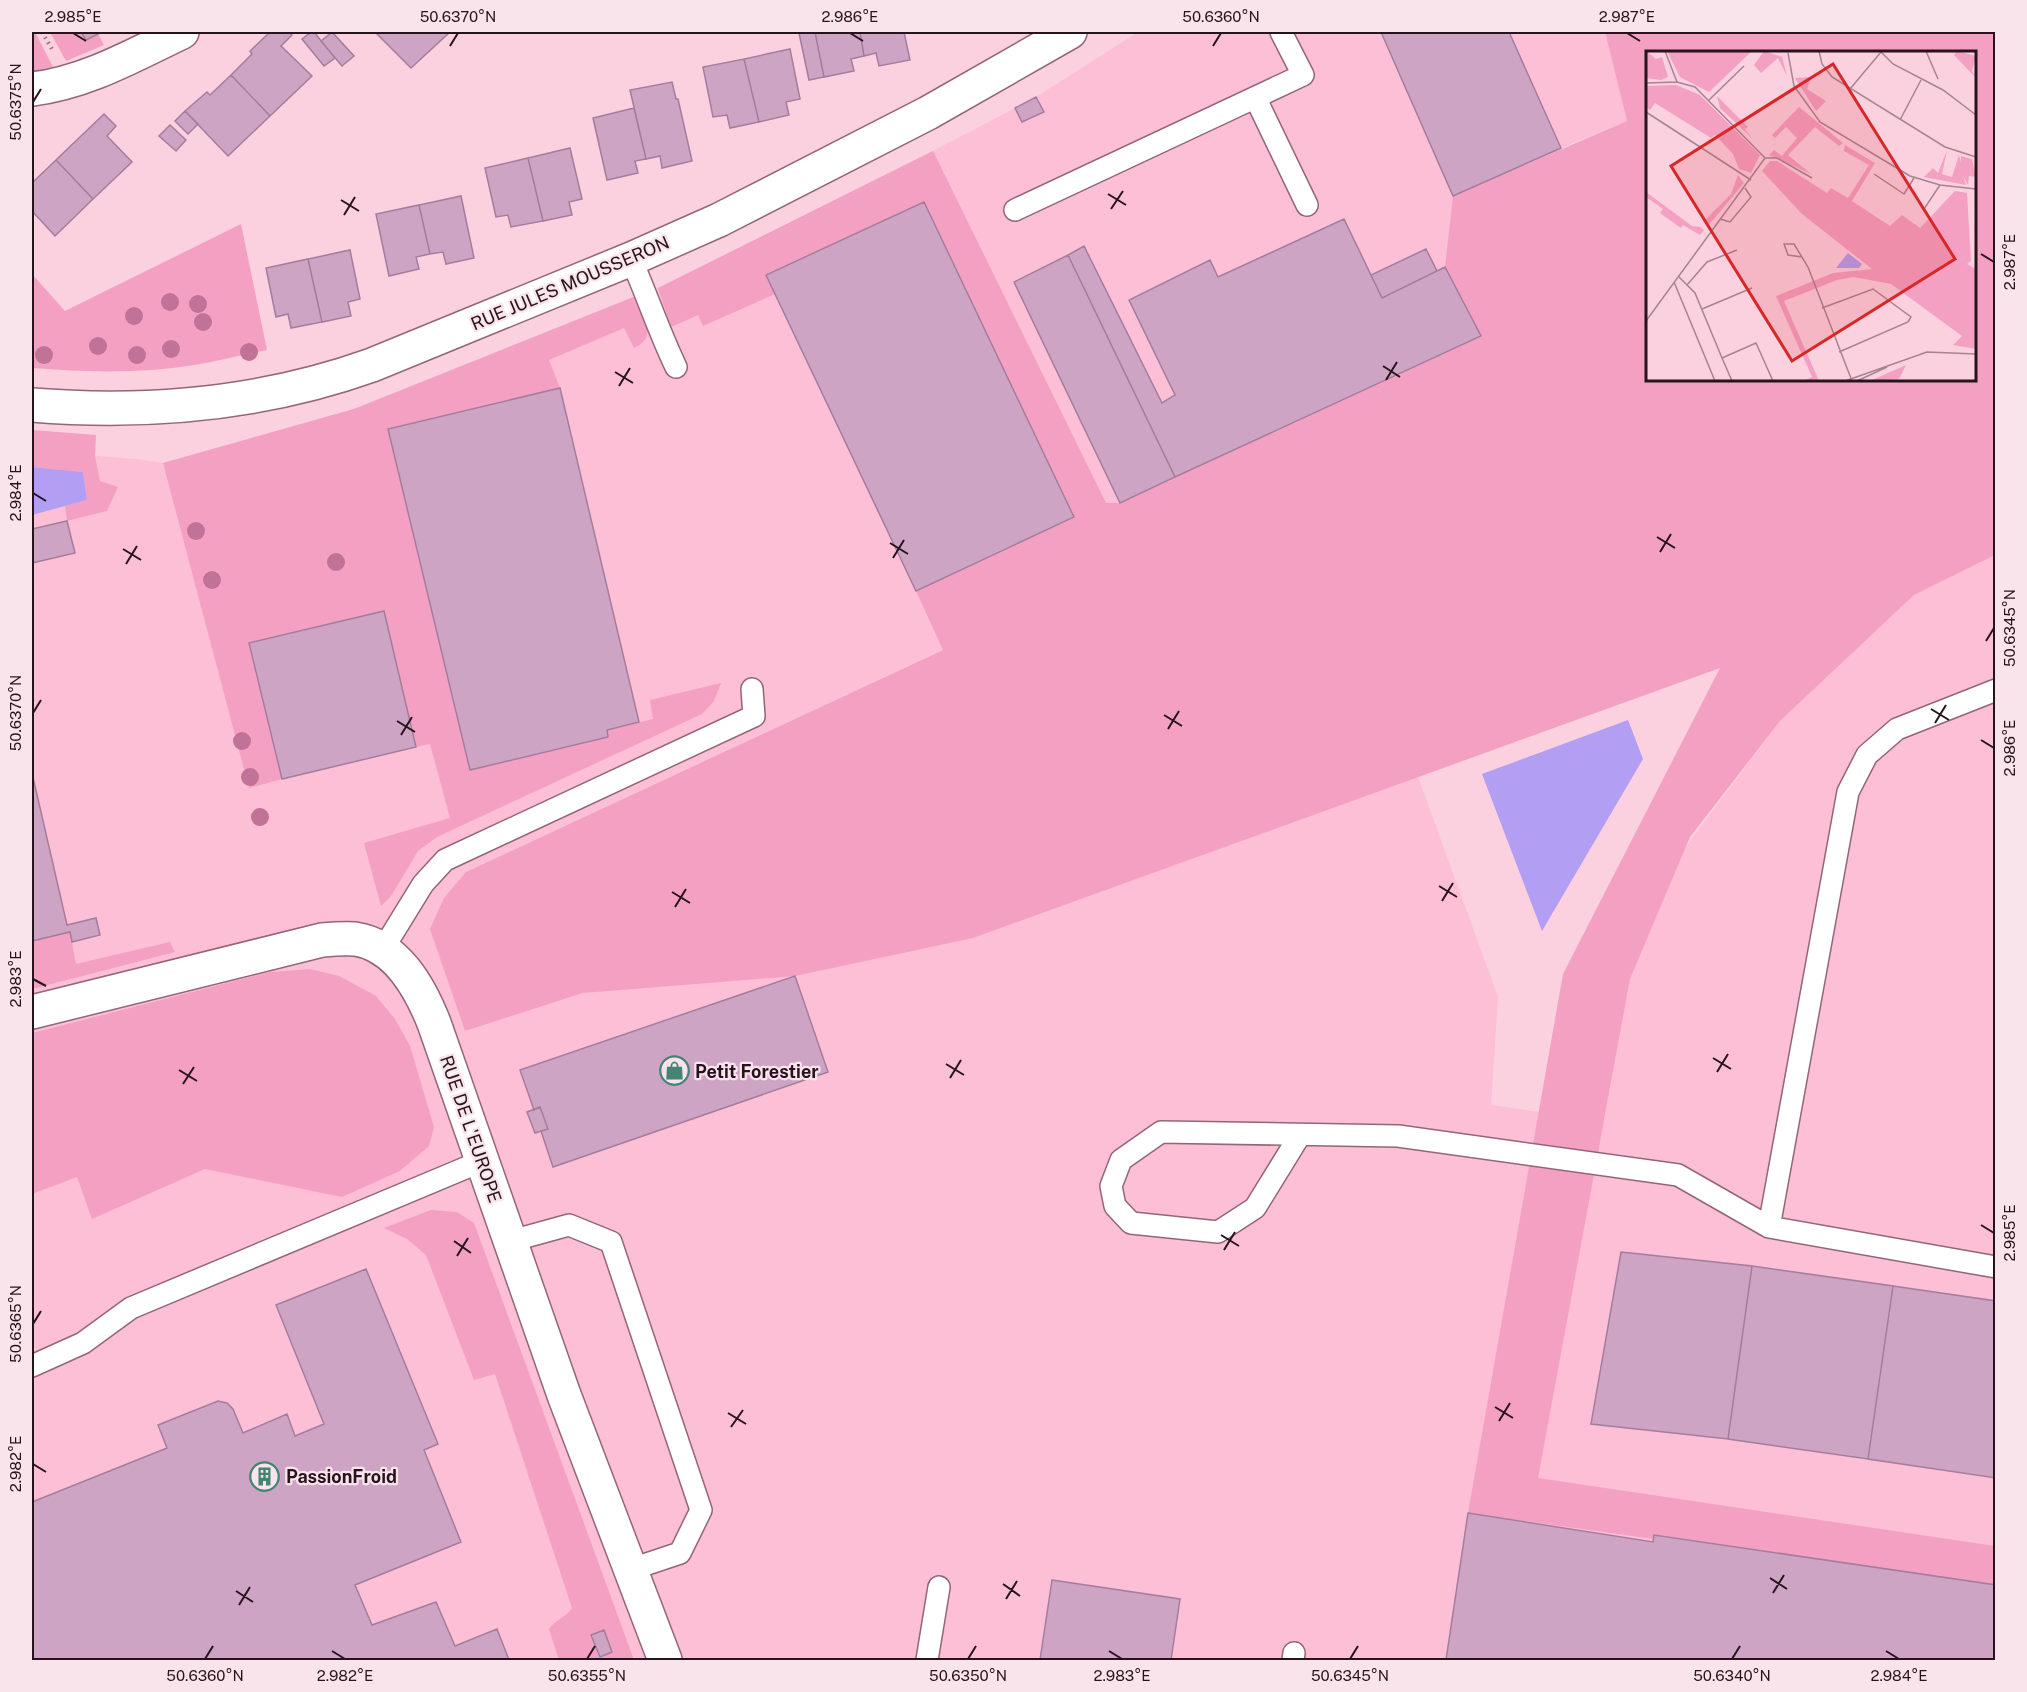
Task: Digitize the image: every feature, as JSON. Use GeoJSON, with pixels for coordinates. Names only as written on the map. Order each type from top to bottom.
{"type":"FeatureCollection","features":[{"type":"Feature","properties":{"kind":"street"},"geometry":{"type":"LineString","coordinates":[[32,88],[70,83],[182,32]]}},
{"type":"Feature","properties":{"kind":"street","name":"RUE JULES MOUSSERON"},"geometry":{"type":"LineString","coordinates":[[32,405],[171,406],[252,397],[332,379],[372,365],[631,260],[719,220],[928,113],[1070,32]]}},
{"type":"Feature","properties":{"kind":"street","name":"RUE DE L'EUROPE"},"geometry":{"type":"LineString","coordinates":[[32,1012],[322,940],[355,939],[383,948],[410,976],[427,1005],[571,1415],[664,1660]]}},
{"type":"Feature","properties":{"kind":"lane"},"geometry":{"type":"LineString","coordinates":[[1015,210],[1303,75],[1281,32]]}},
{"type":"Feature","properties":{"kind":"lane"},"geometry":{"type":"LineString","coordinates":[[1256,99],[1307,205]]}},
{"type":"Feature","properties":{"kind":"lane"},"geometry":{"type":"LineString","coordinates":[[631,260],[675,368]]}},
{"type":"Feature","properties":{"kind":"lane"},"geometry":{"type":"LineString","coordinates":[[383,948],[423,884],[445,861],[754,716],[752,689]]}},
{"type":"Feature","properties":{"kind":"lane"},"geometry":{"type":"LineString","coordinates":[[1769,1227],[1848,792],[1868,755],[1897,729],[1995,690]]}},
{"type":"Feature","properties":{"kind":"lane"},"geometry":{"type":"LineString","coordinates":[[1300,1135],[1255,1208],[1218,1232],[1131,1223],[1115,1206],[1111,1186],[1121,1160],[1161,1132],[1398,1136],[1678,1175],[1769,1227],[1995,1267]]}},
{"type":"Feature","properties":{"kind":"lane"},"geometry":{"type":"LineString","coordinates":[[32,1366],[83,1343],[131,1308],[339,1223],[482,1161]]}},
{"type":"Feature","properties":{"kind":"lane"},"geometry":{"type":"LineString","coordinates":[[511,1241],[569,1225],[611,1242],[701,1510],[680,1553],[629,1570]]}},
{"type":"Feature","properties":{"kind":"lane"},"geometry":{"type":"LineString","coordinates":[[927,1660],[939,1587]]}},
{"type":"Feature","properties":{"kind":"shaded area"},"geometry":{"type":"Polygon","coordinates":[[[32,32],[35,32],[53,67],[32,71],[32,32]]]}},
{"type":"Feature","properties":{"kind":"shaded area"},"geometry":{"type":"Polygon","coordinates":[[[50,32],[81,32],[86,40],[98,34],[104,45],[66,61],[50,32]]]}},
{"type":"Feature","properties":{"kind":"shaded area"},"geometry":{"type":"Polygon","coordinates":[[[1138,32],[1605,32],[1627,121],[1561,148],[1481,336],[1120,503],[1106,503],[916,591],[944,649],[466,872],[465,1031],[583,993],[973,938],[1418,777],[1498,997],[1491,1105],[1604,1121],[1630,979],[1685,848],[1780,721],[1914,595],[1995,555],[1995,1660],[32,1660],[32,451],[163,463],[354,409],[658,288],[1036,97],[1138,32]]]}},
{"type":"Feature","properties":{"kind":"shaded area"},"geometry":{"type":"Polygon","coordinates":[[[1605,32],[1995,32],[1995,555],[1914,595],[1780,721],[1690,837],[1630,979],[1538,1478],[1995,1546],[1995,1587],[1468,1513],[1563,974],[1720,668],[973,938],[795,976],[583,993],[465,1031],[430,929],[444,898],[466,872],[943,650],[916,591],[1074,517],[924,202],[766,275],[775,294],[703,326],[698,315],[671,327],[658,288],[933,151],[1106,503],[1120,503],[1480,336],[1445,267],[1453,196],[1627,121],[1605,32]]]}},
{"type":"Feature","properties":{"kind":"shaded area"},"geometry":{"type":"Polygon","coordinates":[[[241,224],[267,350],[194,365],[154,370],[93,371],[32,368],[32,274],[65,311],[241,224]]]}},
{"type":"Feature","properties":{"kind":"shaded area"},"geometry":{"type":"Polygon","coordinates":[[[636,296],[648,332],[642,343],[634,348],[624,328],[549,360],[560,388],[388,430],[470,770],[608,737],[607,730],[653,719],[650,700],[721,683],[714,701],[702,714],[437,837],[418,851],[391,896],[381,906],[364,843],[450,818],[430,744],[416,747],[384,611],[249,643],[282,779],[249,788],[163,463],[354,409],[636,296]]]}},
{"type":"Feature","properties":{"kind":"shaded area"},"geometry":{"type":"Polygon","coordinates":[[[32,430],[96,435],[95,456],[100,481],[118,487],[107,511],[67,521],[65,506],[87,500],[83,472],[32,467],[32,430]]]}},
{"type":"Feature","properties":{"kind":"shaded area"},"geometry":{"type":"Polygon","coordinates":[[[32,467],[83,472],[87,500],[32,515],[32,467]]]}},
{"type":"Feature","properties":{"kind":"shaded area"},"geometry":{"type":"Polygon","coordinates":[[[1628,720],[1643,759],[1542,931],[1482,774],[1628,720]]]}},
{"type":"Feature","properties":{"kind":"shaded area"},"geometry":{"type":"Polygon","coordinates":[[[70,932],[76,964],[170,942],[175,952],[32,989],[32,941],[70,932]]]}},
{"type":"Feature","properties":{"kind":"shaded area"},"geometry":{"type":"Polygon","coordinates":[[[310,969],[339,976],[376,996],[395,1019],[410,1046],[434,1127],[429,1146],[400,1171],[342,1197],[205,1169],[92,1219],[77,1177],[32,1194],[32,1033],[270,972],[310,969]]]}},
{"type":"Feature","properties":{"kind":"shaded area"},"geometry":{"type":"Polygon","coordinates":[[[431,1210],[457,1212],[474,1223],[634,1660],[559,1660],[549,1629],[572,1608],[495,1374],[474,1380],[426,1255],[407,1239],[384,1228],[431,1210]]]}},
{"type":"Feature","properties":{"kind":"building"},"geometry":{"type":"Polygon","coordinates":[[[81,32],[102,32],[86,40],[81,32]]]}},
{"type":"Feature","properties":{"kind":"building"},"geometry":{"type":"Polygon","coordinates":[[[270,32],[288,32],[292,35],[281,46],[312,76],[270,116],[231,75],[252,54],[250,51],[270,32]]]}},
{"type":"Feature","properties":{"kind":"building"},"geometry":{"type":"Polygon","coordinates":[[[314,32],[335,58],[324,66],[302,39],[314,32]]]}},
{"type":"Feature","properties":{"kind":"building"},"geometry":{"type":"Polygon","coordinates":[[[332,32],[354,56],[342,66],[321,41],[332,32]]]}},
{"type":"Feature","properties":{"kind":"building"},"geometry":{"type":"Polygon","coordinates":[[[375,32],[450,32],[411,68],[375,32]]]}},
{"type":"Feature","properties":{"kind":"building"},"geometry":{"type":"Polygon","coordinates":[[[815,32],[824,77],[809,80],[799,33],[815,32]]]}},
{"type":"Feature","properties":{"kind":"building"},"geometry":{"type":"Polygon","coordinates":[[[815,32],[860,32],[864,56],[851,59],[854,71],[824,77],[815,32]]]}},
{"type":"Feature","properties":{"kind":"building"},"geometry":{"type":"Polygon","coordinates":[[[860,32],[904,32],[910,60],[879,66],[876,53],[864,56],[860,32]]]}},
{"type":"Feature","properties":{"kind":"building"},"geometry":{"type":"Polygon","coordinates":[[[1381,32],[1509,32],[1561,148],[1453,196],[1381,32]]]}},
{"type":"Feature","properties":{"kind":"building"},"geometry":{"type":"Polygon","coordinates":[[[790,49],[800,99],[786,102],[789,115],[759,122],[744,59],[790,49]]]}},
{"type":"Feature","properties":{"kind":"building"},"geometry":{"type":"Polygon","coordinates":[[[744,59],[759,122],[730,128],[727,115],[713,117],[703,67],[744,59]]]}},
{"type":"Feature","properties":{"kind":"building"},"geometry":{"type":"Polygon","coordinates":[[[231,75],[270,116],[228,156],[185,111],[207,92],[210,95],[231,75]]]}},
{"type":"Feature","properties":{"kind":"building"},"geometry":{"type":"Polygon","coordinates":[[[672,82],[692,161],[662,168],[660,156],[646,159],[630,90],[672,82]]]}},
{"type":"Feature","properties":{"kind":"building"},"geometry":{"type":"Polygon","coordinates":[[[1036,97],[1044,112],[1022,122],[1015,108],[1036,97]]]}},
{"type":"Feature","properties":{"kind":"building"},"geometry":{"type":"Polygon","coordinates":[[[634,108],[646,159],[635,161],[638,173],[607,180],[593,118],[634,108]]]}},
{"type":"Feature","properties":{"kind":"building"},"geometry":{"type":"Polygon","coordinates":[[[185,111],[198,124],[188,134],[175,121],[185,111]]]}},
{"type":"Feature","properties":{"kind":"building"},"geometry":{"type":"Polygon","coordinates":[[[104,114],[116,126],[107,136],[132,162],[93,199],[56,160],[104,114]]]}},
{"type":"Feature","properties":{"kind":"building"},"geometry":{"type":"Polygon","coordinates":[[[170,125],[186,140],[176,151],[159,136],[170,125]]]}},
{"type":"Feature","properties":{"kind":"building"},"geometry":{"type":"Polygon","coordinates":[[[570,148],[582,199],[569,202],[572,215],[543,221],[528,158],[570,148]]]}},
{"type":"Feature","properties":{"kind":"building"},"geometry":{"type":"Polygon","coordinates":[[[528,158],[543,221],[511,227],[508,215],[496,217],[485,168],[528,158]]]}},
{"type":"Feature","properties":{"kind":"building"},"geometry":{"type":"Polygon","coordinates":[[[56,160],[93,199],[55,236],[32,211],[32,183],[56,160]]]}},
{"type":"Feature","properties":{"kind":"building"},"geometry":{"type":"Polygon","coordinates":[[[461,196],[474,258],[446,264],[443,252],[430,254],[419,205],[461,196]]]}},
{"type":"Feature","properties":{"kind":"building"},"geometry":{"type":"Polygon","coordinates":[[[924,202],[1074,517],[916,591],[766,275],[924,202]]]}},
{"type":"Feature","properties":{"kind":"building"},"geometry":{"type":"Polygon","coordinates":[[[419,205],[430,254],[416,257],[419,269],[389,276],[376,214],[419,205]]]}},
{"type":"Feature","properties":{"kind":"building"},"geometry":{"type":"Polygon","coordinates":[[[1344,219],[1382,298],[1445,267],[1481,336],[1175,477],[1068,255],[1084,246],[1162,403],[1175,395],[1129,300],[1210,260],[1218,277],[1344,219]]]}},
{"type":"Feature","properties":{"kind":"building"},"geometry":{"type":"Polygon","coordinates":[[[1426,249],[1437,271],[1382,298],[1371,275],[1426,249]]]}},
{"type":"Feature","properties":{"kind":"building"},"geometry":{"type":"Polygon","coordinates":[[[350,250],[360,299],[348,302],[351,316],[322,322],[308,259],[350,250]]]}},
{"type":"Feature","properties":{"kind":"building"},"geometry":{"type":"Polygon","coordinates":[[[1068,255],[1175,477],[1120,503],[1014,282],[1068,255]]]}},
{"type":"Feature","properties":{"kind":"building"},"geometry":{"type":"Polygon","coordinates":[[[308,259],[322,322],[291,328],[288,314],[276,317],[266,268],[308,259]]]}},
{"type":"Feature","properties":{"kind":"building"},"geometry":{"type":"Polygon","coordinates":[[[560,388],[639,722],[607,730],[608,737],[470,770],[388,429],[560,388]]]}},
{"type":"Feature","properties":{"kind":"building"},"geometry":{"type":"Polygon","coordinates":[[[67,521],[75,553],[32,563],[32,529],[67,521]]]}},
{"type":"Feature","properties":{"kind":"building"},"geometry":{"type":"Polygon","coordinates":[[[384,611],[416,747],[282,779],[249,643],[384,611]]]}},
{"type":"Feature","properties":{"kind":"building"},"geometry":{"type":"Polygon","coordinates":[[[32,773],[67,925],[96,918],[100,935],[72,942],[70,932],[32,941],[32,773]]]}},
{"type":"Feature","properties":{"kind":"building","name":"Petit Forestier"},"geometry":{"type":"Polygon","coordinates":[[[795,976],[828,1072],[553,1167],[541,1131],[548,1129],[540,1107],[534,1110],[520,1070],[795,976]]]}},
{"type":"Feature","properties":{"kind":"building"},"geometry":{"type":"Polygon","coordinates":[[[540,1107],[548,1129],[535,1133],[527,1112],[540,1107]]]}},
{"type":"Feature","properties":{"kind":"building"},"geometry":{"type":"Polygon","coordinates":[[[1621,1252],[1752,1266],[1728,1439],[1591,1424],[1621,1252]]]}},
{"type":"Feature","properties":{"kind":"building"},"geometry":{"type":"Polygon","coordinates":[[[1752,1266],[1893,1286],[1868,1459],[1728,1439],[1752,1266]]]}},
{"type":"Feature","properties":{"kind":"building","name":"PassionFroid"},"geometry":{"type":"Polygon","coordinates":[[[366,1269],[438,1444],[424,1450],[461,1542],[355,1585],[372,1625],[436,1602],[455,1646],[497,1629],[509,1660],[32,1660],[32,1502],[167,1448],[158,1425],[218,1401],[227,1403],[233,1409],[243,1433],[287,1414],[295,1436],[324,1424],[276,1305],[366,1269]]]}},
{"type":"Feature","properties":{"kind":"building"},"geometry":{"type":"Polygon","coordinates":[[[1893,1286],[1996,1301],[1996,1478],[1868,1459],[1893,1286]]]}},
{"type":"Feature","properties":{"kind":"building"},"geometry":{"type":"Polygon","coordinates":[[[1468,1513],[1653,1542],[1654,1535],[1996,1585],[1996,1660],[1446,1660],[1468,1513]]]}},
{"type":"Feature","properties":{"kind":"building"},"geometry":{"type":"Polygon","coordinates":[[[1052,1580],[1180,1599],[1171,1660],[1040,1660],[1052,1580]]]}},
{"type":"Feature","properties":{"kind":"building"},"geometry":{"type":"Polygon","coordinates":[[[604,1630],[612,1652],[600,1657],[591,1635],[604,1630]]]}},
{"type":"Feature","properties":{"kind":"place","name":"Petit Forestier"},"geometry":{"type":"Point","coordinates":[674,1071]}},
{"type":"Feature","properties":{"kind":"place","name":"PassionFroid"},"geometry":{"type":"Point","coordinates":[265,1476]}}]}
